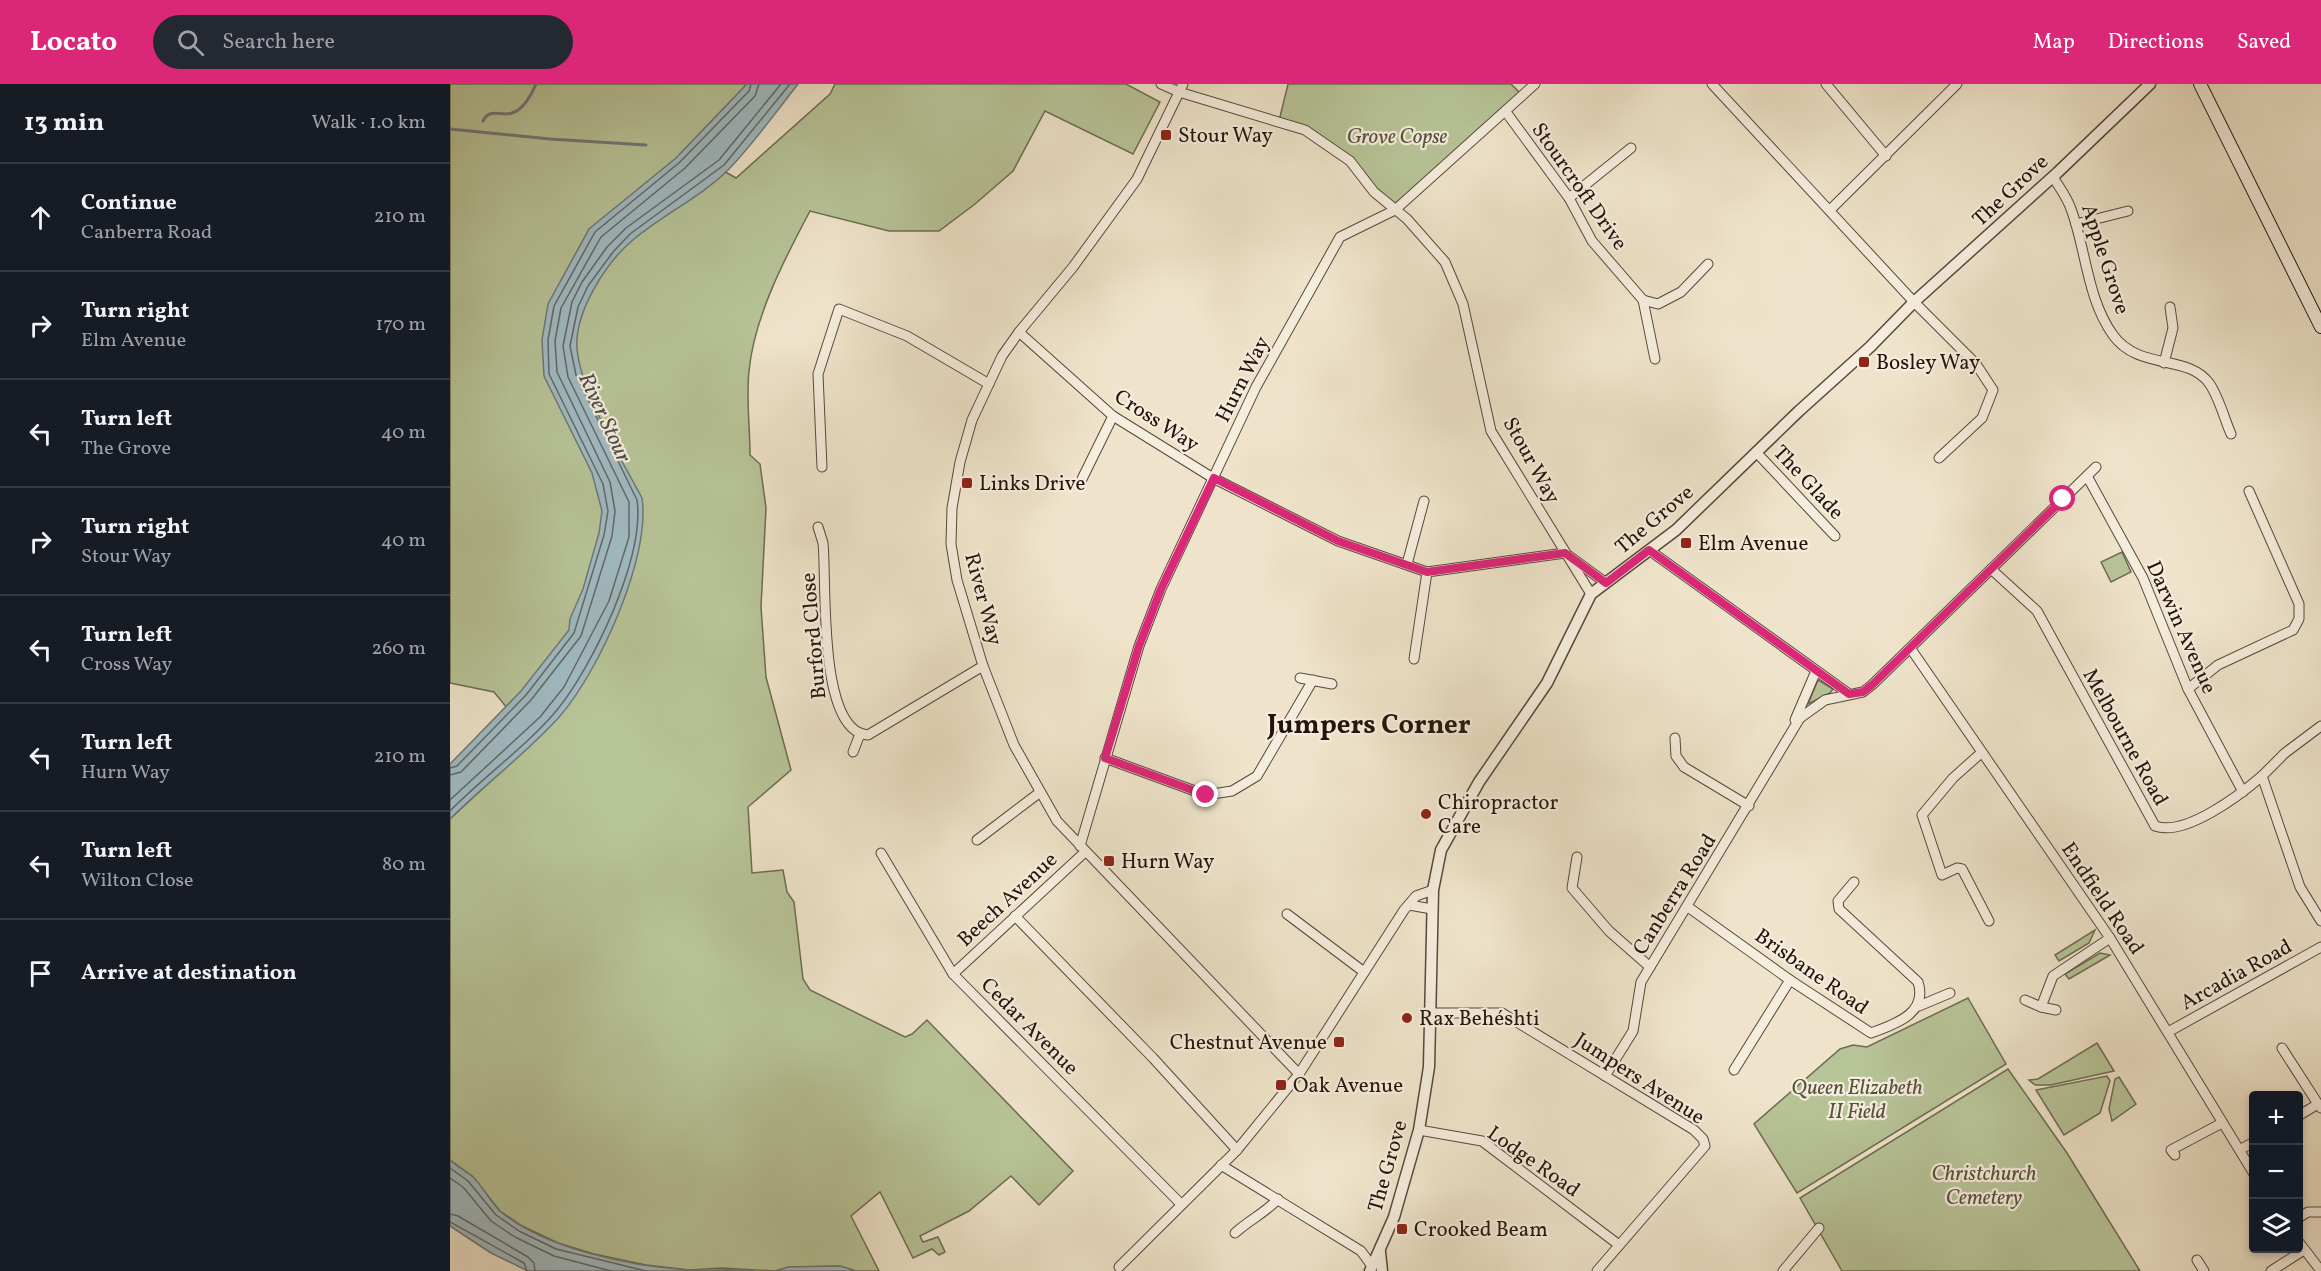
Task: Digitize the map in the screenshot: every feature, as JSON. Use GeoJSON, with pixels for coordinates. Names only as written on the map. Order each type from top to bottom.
{"type":"FeatureCollection","features":[{"type":"Feature","properties":{"kind":"main road"},"geometry":{"type":"LineString","coordinates":[[2200,84],[2321,327]]}},
{"type":"Feature","properties":{"kind":"street","name":"Stour Way"},"geometry":{"type":"LineString","coordinates":[[1161,84],[1181,88],[1305,130],[1350,161],[1374,192],[1395,210],[1444,262],[1463,304],[1491,431],[1591,594]]}},
{"type":"Feature","properties":{"kind":"street","name":"Hurn Way"},"geometry":{"type":"LineString","coordinates":[[1082,849],[1105,758],[1139,646],[1161,589],[1256,387],[1340,237],[1395,210],[1535,84]]}},
{"type":"Feature","properties":{"kind":"street"},"geometry":{"type":"LineString","coordinates":[[1712,84],[1914,302],[1976,364],[1993,390],[1982,418],[1939,458]]}},
{"type":"Feature","properties":{"kind":"street"},"geometry":{"type":"LineString","coordinates":[[1826,84],[1886,156]]}},
{"type":"Feature","properties":{"kind":"street"},"geometry":{"type":"LineString","coordinates":[[1830,210],[1957,84]]}},
{"type":"Feature","properties":{"kind":"street","name":"The Grove"},"geometry":{"type":"LineString","coordinates":[[1374,1269],[1394,1217],[1419,1130],[1429,1067],[1433,890],[1441,850],[1446,837],[1479,782],[1547,683],[1591,594],[1676,530],[1756,452],[1870,347],[1914,302],[2053,177],[2150,84]]}},
{"type":"Feature","properties":{"kind":"street","name":"River Way"},"geometry":{"type":"LineString","coordinates":[[1181,88],[1137,179],[1073,267],[1019,332],[989,384],[972,420],[960,462],[952,508],[951,532],[957,580],[983,666],[1014,745],[1039,793],[1057,821],[1082,849],[1299,1074]]}},
{"type":"Feature","properties":{"kind":"street","name":"Stourcroft Drive"},"geometry":{"type":"LineString","coordinates":[[1506,112],[1569,198],[1592,241],[1643,300]]}},
{"type":"Feature","properties":{"kind":"street"},"geometry":{"type":"LineString","coordinates":[[1569,198],[1631,148]]}},
{"type":"Feature","properties":{"kind":"street","name":"Apple Grove"},"geometry":{"type":"LineString","coordinates":[[2053,177],[2070,206],[2101,312],[2113,334],[2131,354],[2194,373],[2209,383],[2231,434]]}},
{"type":"Feature","properties":{"kind":"street"},"geometry":{"type":"LineString","coordinates":[[2076,224],[2128,211]]}},
{"type":"Feature","properties":{"kind":"street"},"geometry":{"type":"LineString","coordinates":[[1655,359],[1643,300],[1658,304],[1681,292],[1708,264]]}},
{"type":"Feature","properties":{"kind":"street"},"geometry":{"type":"LineString","coordinates":[[2164,363],[2173,328],[2170,307]]}},
{"type":"Feature","properties":{"kind":"street"},"geometry":{"type":"LineString","coordinates":[[822,467],[818,374],[839,309],[907,336],[989,384]]}},
{"type":"Feature","properties":{"kind":"street","name":"Cross Way"},"geometry":{"type":"LineString","coordinates":[[1019,332],[1113,416],[1214,478],[1338,541],[1427,572],[1565,553]]}},
{"type":"Feature","properties":{"kind":"street"},"geometry":{"type":"LineString","coordinates":[[1082,479],[1113,416]]}},
{"type":"Feature","properties":{"kind":"street","name":"The Glade"},"geometry":{"type":"LineString","coordinates":[[1756,452],[1835,536]]}},
{"type":"Feature","properties":{"kind":"street","name":"Canberra Road"},"geometry":{"type":"LineString","coordinates":[[1788,736],[1812,708],[1836,696],[1863,692],[1911,649],[2096,467]]}},
{"type":"Feature","properties":{"kind":"street","name":"Darwin Avenue"},"geometry":{"type":"LineString","coordinates":[[2087,476],[2143,578],[2188,689],[2243,792]]}},
{"type":"Feature","properties":{"kind":"street"},"geometry":{"type":"LineString","coordinates":[[2188,689],[2218,665],[2293,630],[2299,619],[2299,604],[2249,498]]}},
{"type":"Feature","properties":{"kind":"street"},"geometry":{"type":"LineString","coordinates":[[1407,564],[1424,501]]}},
{"type":"Feature","properties":{"kind":"street","name":"Burford Close"},"geometry":{"type":"LineString","coordinates":[[818,527],[824,543],[832,684],[842,718],[860,734]]}},
{"type":"Feature","properties":{"kind":"street"},"geometry":{"type":"LineString","coordinates":[[1649,550],[1849,694]]}},
{"type":"Feature","properties":{"kind":"street","name":"Stour Way"},"geometry":{"type":"LineString","coordinates":[[1565,553],[1606,583]]}},
{"type":"Feature","properties":{"kind":"street","name":"Melbourne Road"},"geometry":{"type":"LineString","coordinates":[[1991,569],[2037,611],[2155,826],[2164,830],[2177,829],[2243,792],[2284,753],[2321,726]]}},
{"type":"Feature","properties":{"kind":"street"},"geometry":{"type":"LineString","coordinates":[[1414,659],[1427,572]]}},
{"type":"Feature","properties":{"kind":"street","name":"Endfield Road"},"geometry":{"type":"LineString","coordinates":[[1911,649],[2110,938],[2222,1123],[2241,1149],[2249,1166]]}},
{"type":"Feature","properties":{"kind":"street"},"geometry":{"type":"LineString","coordinates":[[854,752],[860,734],[868,735],[983,666]]}},
{"type":"Feature","properties":{"kind":"street","name":"Canberra Road"},"geometry":{"type":"LineString","coordinates":[[1605,1076],[1633,1031],[1637,993],[1650,967],[1749,806],[1788,736],[1816,671]]}},
{"type":"Feature","properties":{"kind":"street"},"geometry":{"type":"LineString","coordinates":[[1300,678],[1332,684]]}},
{"type":"Feature","properties":{"kind":"street"},"geometry":{"type":"LineString","coordinates":[[1105,758],[1206,795],[1232,791],[1257,776],[1313,680]]}},
{"type":"Feature","properties":{"kind":"street"},"geometry":{"type":"LineString","coordinates":[[1675,738],[1676,756],[1684,767],[1749,806]]}},
{"type":"Feature","properties":{"kind":"street"},"geometry":{"type":"LineString","coordinates":[[1981,753],[1953,778],[1922,815],[1942,875],[1957,868],[1962,869],[1989,921]]}},
{"type":"Feature","properties":{"kind":"street"},"geometry":{"type":"LineString","coordinates":[[2262,776],[2300,887],[2321,921]]}},
{"type":"Feature","properties":{"kind":"street"},"geometry":{"type":"LineString","coordinates":[[977,840],[1039,793]]}},
{"type":"Feature","properties":{"kind":"street","name":"Beech Avenue"},"geometry":{"type":"LineString","coordinates":[[953,974],[1082,849]]}},
{"type":"Feature","properties":{"kind":"street","name":"Cedar Avenue"},"geometry":{"type":"LineString","coordinates":[[880,853],[953,974],[1181,1204]]}},
{"type":"Feature","properties":{"kind":"street"},"geometry":{"type":"LineString","coordinates":[[1577,857],[1568,889],[1609,931],[1650,967]]}},
{"type":"Feature","properties":{"kind":"street"},"geometry":{"type":"LineString","coordinates":[[1854,882],[1837,905],[1918,982],[1919,1006]]}},
{"type":"Feature","properties":{"kind":"street"},"geometry":{"type":"LineString","coordinates":[[1119,1267],[1236,1150],[1299,1074],[1409,905],[1416,896],[1433,890]]}},
{"type":"Feature","properties":{"kind":"street"},"geometry":{"type":"LineString","coordinates":[[1409,905],[1432,909]]}},
{"type":"Feature","properties":{"kind":"street","name":"Brisbane Road"},"geometry":{"type":"LineString","coordinates":[[1688,907],[1790,980],[1871,1033],[1911,1014],[1919,1006],[1950,993]]}},
{"type":"Feature","properties":{"kind":"street"},"geometry":{"type":"LineString","coordinates":[[1287,914],[1364,972]]}},
{"type":"Feature","properties":{"kind":"street"},"geometry":{"type":"LineString","coordinates":[[1015,915],[1153,1058],[1236,1150]]}},
{"type":"Feature","properties":{"kind":"street"},"geometry":{"type":"LineString","coordinates":[[2041,1007],[2053,976],[2110,938]]}},
{"type":"Feature","properties":{"kind":"street","name":"Arcadia Road"},"geometry":{"type":"LineString","coordinates":[[2168,1032],[2321,947]]}},
{"type":"Feature","properties":{"kind":"street"},"geometry":{"type":"LineString","coordinates":[[1734,1070],[1790,980]]}},
{"type":"Feature","properties":{"kind":"street"},"geometry":{"type":"LineString","coordinates":[[2025,1000],[2056,1010]]}},
{"type":"Feature","properties":{"kind":"street","name":"Jumpers Avenue"},"geometry":{"type":"LineString","coordinates":[[1432,1013],[1502,1012],[1694,1130],[1703,1139],[1705,1146],[1597,1271]]}},
{"type":"Feature","properties":{"kind":"street"},"geometry":{"type":"LineString","coordinates":[[2282,1048],[2320,1106],[2303,1114]]}},
{"type":"Feature","properties":{"kind":"street"},"geometry":{"type":"LineString","coordinates":[[2164,1142],[2173,1153],[2222,1123]]}},
{"type":"Feature","properties":{"kind":"street","name":"Lodge Road"},"geometry":{"type":"LineString","coordinates":[[1419,1130],[1482,1141],[1619,1245]]}},
{"type":"Feature","properties":{"kind":"street"},"geometry":{"type":"LineString","coordinates":[[2241,1149],[2249,1144]]}},
{"type":"Feature","properties":{"kind":"street"},"geometry":{"type":"LineString","coordinates":[[1221,1165],[1361,1251],[1374,1269]]}},
{"type":"Feature","properties":{"kind":"street"},"geometry":{"type":"LineString","coordinates":[[1234,1233],[1252,1218],[1264,1213],[1278,1198]]}},
{"type":"Feature","properties":{"kind":"street"},"geometry":{"type":"LineString","coordinates":[[2303,1215],[2308,1212],[2321,1212]]}},
{"type":"Feature","properties":{"kind":"street"},"geometry":{"type":"LineString","coordinates":[[1783,1271],[1819,1228]]}},
{"type":"Feature","properties":{"kind":"street"},"geometry":{"type":"LineString","coordinates":[[2271,1271],[2304,1250],[2321,1271]]}},
{"type":"Feature","properties":{"kind":"street"},"geometry":{"type":"LineString","coordinates":[[2197,1260],[2204,1271]]}},
{"type":"Feature","properties":{"kind":"green space"},"geometry":{"type":"Polygon","coordinates":[[[450,84],[747,84],[685,149],[736,178],[830,94],[835,84],[1126,84],[1160,102],[1133,154],[1045,111],[1013,171],[939,231],[889,231],[810,211],[772,288],[752,351],[748,392],[750,455],[760,464],[766,508],[761,607],[766,677],[791,770],[748,807],[752,873],[783,870],[787,892],[794,902],[803,979],[810,990],[905,1037],[912,1034],[927,1020],[1073,1171],[1039,1205],[1011,1176],[969,1211],[920,1236],[923,1242],[938,1237],[945,1252],[939,1255],[932,1249],[913,1258],[880,1192],[851,1216],[879,1271],[856,1271],[840,1266],[789,1267],[775,1271],[722,1268],[689,1270],[646,1265],[594,1254],[558,1243],[522,1226],[500,1211],[472,1176],[450,1160],[450,819],[534,741],[494,692],[450,683],[450,84]]]}},
{"type":"Feature","properties":{"kind":"green space","name":"Grove Copse"},"geometry":{"type":"Polygon","coordinates":[[[1288,84],[1511,84],[1523,96],[1395,210],[1356,169],[1329,147],[1297,128],[1279,121],[1288,84]]]}},
{"type":"Feature","properties":{"kind":"green space"},"geometry":{"type":"Polygon","coordinates":[[[2122,552],[2131,572],[2111,582],[2101,562],[2122,552]]]}},
{"type":"Feature","properties":{"kind":"green space"},"geometry":{"type":"Polygon","coordinates":[[[1818,680],[1833,689],[1830,693],[1808,704],[1818,680]]]}},
{"type":"Feature","properties":{"kind":"green space"},"geometry":{"type":"Polygon","coordinates":[[[2095,930],[2089,943],[2059,961],[2055,955],[2095,930]]]}},
{"type":"Feature","properties":{"kind":"green space"},"geometry":{"type":"Polygon","coordinates":[[[2100,953],[2110,955],[2069,979],[2065,974],[2100,953]]]}},
{"type":"Feature","properties":{"kind":"green space","name":"Queen Elizabeth II Field"},"geometry":{"type":"Polygon","coordinates":[[[1968,998],[2006,1064],[1797,1193],[1754,1124],[1840,1049],[1853,1045],[1867,1047],[1968,998]]]}},
{"type":"Feature","properties":{"kind":"green space"},"geometry":{"type":"Polygon","coordinates":[[[2097,1043],[2114,1071],[2051,1085],[2035,1085],[2029,1080],[2038,1079],[2097,1043]]]}},
{"type":"Feature","properties":{"kind":"green space","name":"Christchurch Cemetery"},"geometry":{"type":"Polygon","coordinates":[[[2008,1069],[2067,1153],[2140,1271],[1842,1271],[1800,1198],[2008,1069]]]}},
{"type":"Feature","properties":{"kind":"green space"},"geometry":{"type":"Polygon","coordinates":[[[2107,1076],[2110,1081],[2100,1113],[2064,1135],[2036,1090],[2107,1076]]]}},
{"type":"Feature","properties":{"kind":"green space"},"geometry":{"type":"Polygon","coordinates":[[[2119,1077],[2136,1104],[2112,1121],[2109,1109],[2115,1079],[2119,1077]]]}},
{"type":"Feature","properties":{"kind":"water"},"geometry":{"type":"Polygon","coordinates":[[[747,84],[798,84],[729,169],[707,188],[634,239],[613,260],[594,288],[577,335],[580,366],[586,385],[603,425],[642,498],[643,522],[638,551],[619,612],[591,671],[560,716],[534,743],[450,819],[450,764],[521,691],[569,630],[570,619],[583,589],[599,533],[602,511],[592,473],[544,376],[542,340],[548,304],[589,229],[676,158],[747,84]]]}},
{"type":"Feature","properties":{"kind":"water"},"geometry":{"type":"Polygon","coordinates":[[[450,1160],[476,1180],[501,1212],[520,1225],[565,1246],[615,1260],[664,1268],[756,1271],[528,1271],[491,1253],[450,1226],[450,1160]]]}},
{"type":"Feature","properties":{"kind":"water"},"geometry":{"type":"Polygon","coordinates":[[[840,1266],[856,1271],[775,1271],[789,1267],[840,1266]]]}},
{"type":"Feature","properties":{"kind":"waterway"},"geometry":{"type":"LineString","coordinates":[[483,121],[492,113],[508,114],[520,109],[536,84]]}},
{"type":"Feature","properties":{"kind":"waterway"},"geometry":{"type":"LineString","coordinates":[[450,129],[550,139],[646,145]]}},
{"type":"Feature","properties":{"kind":"place","name":"Stour Way"},"geometry":{"type":"Point","coordinates":[1166,135]}},
{"type":"Feature","properties":{"kind":"place","name":"Bosley Way"},"geometry":{"type":"Point","coordinates":[1864,362]}},
{"type":"Feature","properties":{"kind":"place","name":"Links Drive"},"geometry":{"type":"Point","coordinates":[967,483]}},
{"type":"Feature","properties":{"kind":"place","name":"Elm Avenue"},"geometry":{"type":"Point","coordinates":[1686,543]}},
{"type":"Feature","properties":{"kind":"place","name":"Chiropractor Care"},"geometry":{"type":"Point","coordinates":[1426,814]}},
{"type":"Feature","properties":{"kind":"place","name":"Hurn Way"},"geometry":{"type":"Point","coordinates":[1109,861]}},
{"type":"Feature","properties":{"kind":"place","name":"Rax Behéshti"},"geometry":{"type":"Point","coordinates":[1407,1018]}},
{"type":"Feature","properties":{"kind":"place","name":"Chestnut Avenue"},"geometry":{"type":"Point","coordinates":[1339,1042]}},
{"type":"Feature","properties":{"kind":"place","name":"Oak Avenue"},"geometry":{"type":"Point","coordinates":[1281,1085]}},
{"type":"Feature","properties":{"kind":"place","name":"Crooked Beam"},"geometry":{"type":"Point","coordinates":[1402,1229]}},
{"type":"Feature","properties":{"kind":"district","name":"Jumpers Corner"},"geometry":{"type":"Point","coordinates":[1369,724]}},
{"type":"Feature","properties":{"kind":"route"},"geometry":{"type":"LineString","coordinates":[[1206,795],[1105,758],[1139,646],[1161,589],[1214,478],[1338,541],[1427,572],[1565,553],[1606,583],[1649,550],[1849,694],[1863,692],[1872,685],[2063,499]]}},
{"type":"Feature","properties":{"kind":"water label","name":"River Stour"},"geometry":{"type":"Point","coordinates":[606,417]}}]}
